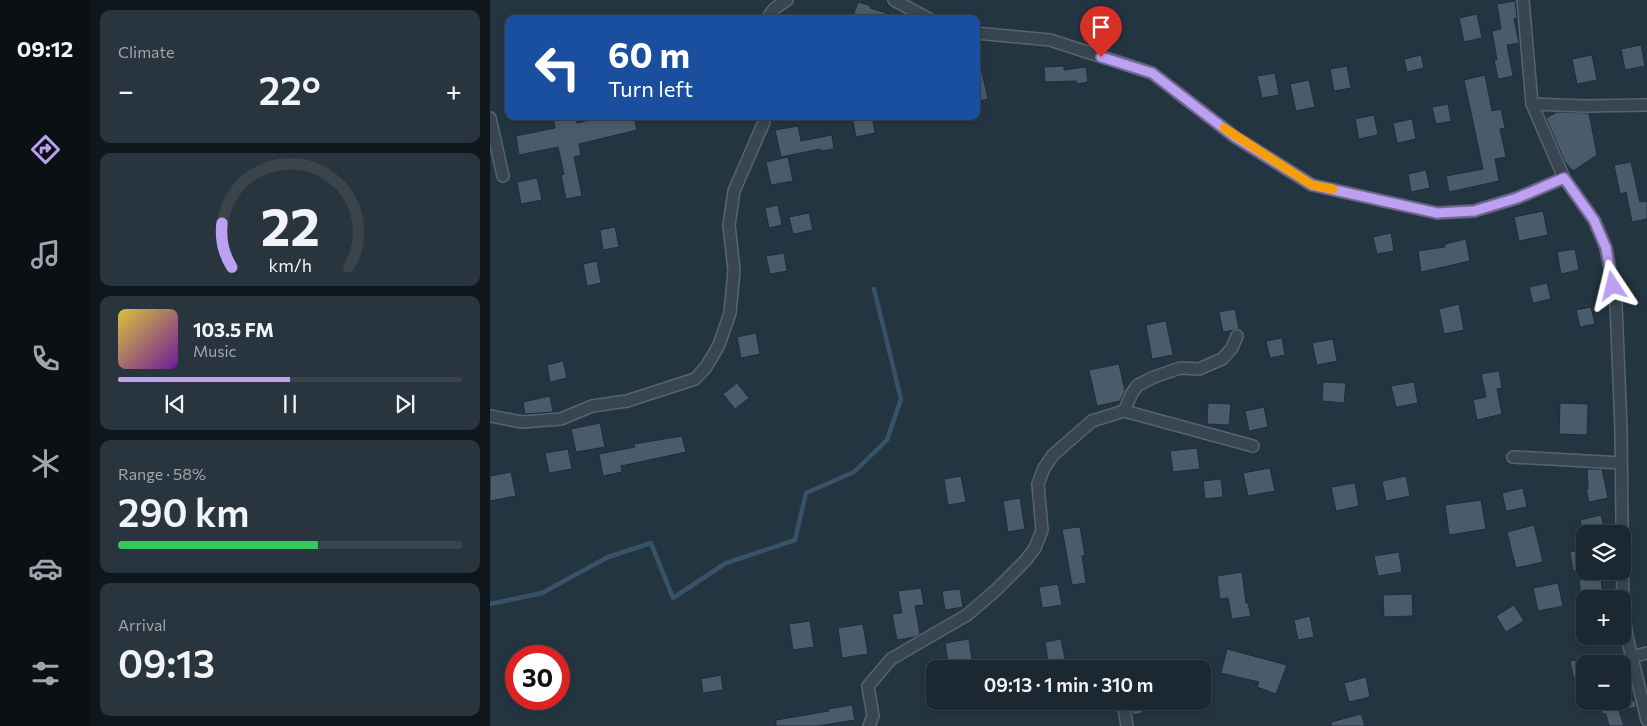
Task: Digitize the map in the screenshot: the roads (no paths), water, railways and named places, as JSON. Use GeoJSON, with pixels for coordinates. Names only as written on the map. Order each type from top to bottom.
{"type":"FeatureCollection","features":[{"type":"Feature","properties":{"kind":"street"},"geometry":{"type":"LineString","coordinates":[[769,15],[787,0]]}},
{"type":"Feature","properties":{"kind":"street"},"geometry":{"type":"LineString","coordinates":[[894,0],[922,15]]}},
{"type":"Feature","properties":{"kind":"street"},"geometry":{"type":"LineString","coordinates":[[1523,0],[1532,104],[1564,178],[1594,220],[1606,248],[1616,305],[1623,610],[1647,720]]}},
{"type":"Feature","properties":{"kind":"street"},"geometry":{"type":"LineString","coordinates":[[980,33],[1050,40],[1152,73],[1235,137],[1312,185],[1437,213],[1474,211],[1517,198],[1564,178]]}},
{"type":"Feature","properties":{"kind":"street"},"geometry":{"type":"LineString","coordinates":[[1532,104],[1584,106],[1647,105]]}},
{"type":"Feature","properties":{"kind":"street"},"geometry":{"type":"LineString","coordinates":[[490,118],[503,176]]}},
{"type":"Feature","properties":{"kind":"street"},"geometry":{"type":"LineString","coordinates":[[490,416],[522,422],[560,418],[592,406],[627,401],[695,379],[706,367],[719,346],[730,313],[734,270],[729,225],[734,191],[764,120]]}},
{"type":"Feature","properties":{"kind":"street"},"geometry":{"type":"LineString","coordinates":[[1124,411],[1132,392],[1138,385],[1180,368],[1199,369],[1222,359],[1232,348],[1237,336]]}},
{"type":"Feature","properties":{"kind":"street"},"geometry":{"type":"LineString","coordinates":[[869,726],[873,716],[868,686],[891,660],[967,615],[996,590],[1025,561],[1035,548],[1042,530],[1038,484],[1044,468],[1053,454],[1092,421],[1124,411],[1253,446]]}},
{"type":"Feature","properties":{"kind":"street"},"geometry":{"type":"LineString","coordinates":[[1514,457],[1621,463]]}},
{"type":"Feature","properties":{"kind":"street"},"geometry":{"type":"LineString","coordinates":[[1632,657],[1647,653]]}},
{"type":"Feature","properties":{"kind":"street"},"geometry":{"type":"LineString","coordinates":[[1124,710],[1127,726]]}},
{"type":"Feature","properties":{"kind":"waterway"},"geometry":{"type":"LineString","coordinates":[[490,604],[542,593],[608,557],[651,543],[673,598],[726,563],[795,540],[806,493],[854,472],[887,440],[901,399],[874,289]]}}]}
